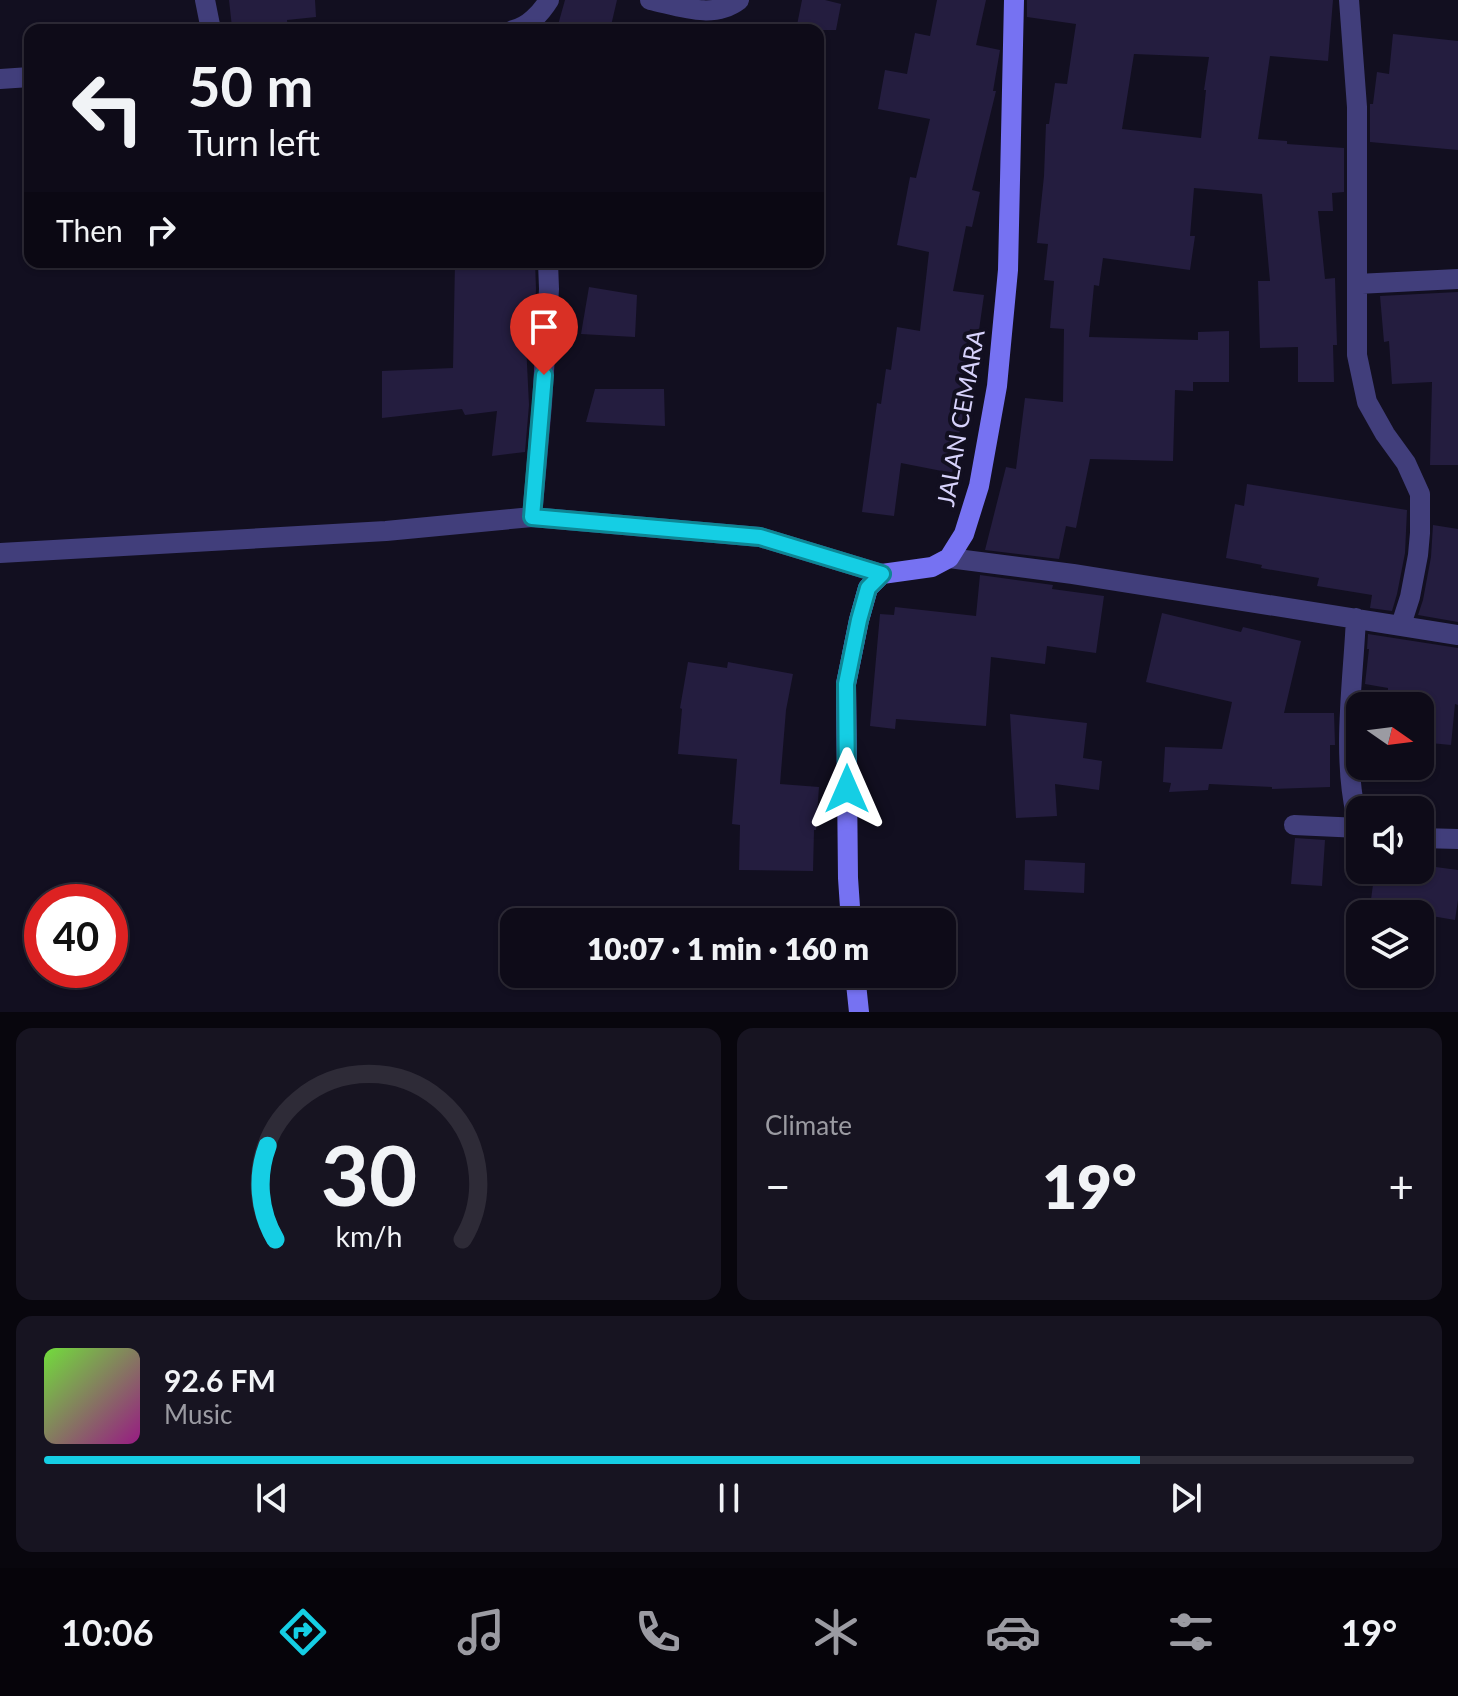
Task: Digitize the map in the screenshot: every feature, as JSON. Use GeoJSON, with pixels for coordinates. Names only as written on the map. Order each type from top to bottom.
{"type":"FeatureCollection","features":[{"type":"Feature","properties":{"kind":"street"},"geometry":{"type":"LineString","coordinates":[[205,0],[210,24]]}},
{"type":"Feature","properties":{"kind":"street"},"geometry":{"type":"LineString","coordinates":[[525,24],[542,12],[549,0]]}},
{"type":"Feature","properties":{"kind":"street"},"geometry":{"type":"LineString","coordinates":[[547,24],[549,0]]}},
{"type":"Feature","properties":{"kind":"street"},"geometry":{"type":"LineString","coordinates":[[650,0],[701,11],[723,10],[739,0]]}},
{"type":"Feature","properties":{"kind":"street","name":"JALAN CEMARA"},"geometry":{"type":"LineString","coordinates":[[949,558],[964,534],[979,486],[997,386],[1008,270],[1014,0]]}},
{"type":"Feature","properties":{"kind":"street"},"geometry":{"type":"LineString","coordinates":[[1349,0],[1357,107],[1357,355],[1367,402],[1406,463],[1420,494],[1418,555],[1401,625]]}},
{"type":"Feature","properties":{"kind":"street"},"geometry":{"type":"LineString","coordinates":[[0,79],[24,77]]}},
{"type":"Feature","properties":{"kind":"street"},"geometry":{"type":"LineString","coordinates":[[532,517],[543,389],[548,268]]}},
{"type":"Feature","properties":{"kind":"street"},"geometry":{"type":"LineString","coordinates":[[1357,284],[1458,279]]}},
{"type":"Feature","properties":{"kind":"street"},"geometry":{"type":"LineString","coordinates":[[0,553],[386,531],[532,517],[760,537],[882,574],[932,567],[949,558],[1073,574],[1458,635]]}},
{"type":"Feature","properties":{"kind":"street"},"geometry":{"type":"LineString","coordinates":[[850,908],[846,684],[868,588],[882,574]]}},
{"type":"Feature","properties":{"kind":"street"},"geometry":{"type":"LineString","coordinates":[[1353,796],[1350,727],[1356,618]]}},
{"type":"Feature","properties":{"kind":"street"},"geometry":{"type":"LineString","coordinates":[[1294,825],[1346,827]]}},
{"type":"Feature","properties":{"kind":"street"},"geometry":{"type":"LineString","coordinates":[[1434,838],[1458,839]]}},
{"type":"Feature","properties":{"kind":"street"},"geometry":{"type":"LineString","coordinates":[[856,988],[859,1012]]}},
{"type":"Feature","properties":{"kind":"building"},"geometry":{"type":"Polygon","coordinates":[[[229,0],[315,0],[316,17],[287,20],[287,24],[232,24],[229,0]]]}},
{"type":"Feature","properties":{"kind":"building"},"geometry":{"type":"Polygon","coordinates":[[[565,0],[617,0],[611,24],[558,24],[565,0]]]}},
{"type":"Feature","properties":{"kind":"building"},"geometry":{"type":"Polygon","coordinates":[[[802,0],[841,4],[836,30],[824,30],[824,24],[797,24],[802,0]]]}},
{"type":"Feature","properties":{"kind":"building"},"geometry":{"type":"Polygon","coordinates":[[[937,0],[986,0],[976,45],[1000,50],[993,91],[996,91],[972,190],[980,192],[972,227],[966,226],[953,291],[984,295],[979,330],[970,329],[963,381],[974,383],[969,415],[963,414],[952,473],[901,463],[894,516],[862,512],[877,403],[881,404],[886,369],[891,370],[897,327],[920,331],[929,252],[897,245],[910,177],[916,178],[930,119],[878,109],[885,70],[907,74],[915,33],[930,36],[937,0]]]}},
{"type":"Feature","properties":{"kind":"building"},"geometry":{"type":"Polygon","coordinates":[[[1027,0],[1333,0],[1328,61],[1270,56],[1258,139],[1344,148],[1344,192],[1332,193],[1333,211],[1318,211],[1325,279],[1335,278],[1337,345],[1333,345],[1334,382],[1298,382],[1298,347],[1260,348],[1258,281],[1270,281],[1262,194],[1194,188],[1190,236],[1195,236],[1190,270],[1103,258],[1099,286],[1094,285],[1089,337],[1198,340],[1198,332],[1229,331],[1229,382],[1193,382],[1193,391],[1175,390],[1173,461],[1090,459],[1076,528],[1066,526],[1059,559],[985,550],[1006,467],[1016,469],[1025,398],[1063,402],[1064,329],[1050,328],[1054,281],[1044,280],[1048,244],[1037,243],[1046,124],[1049,124],[1055,83],[1067,84],[1076,24],[1027,17],[1027,0]],[[1134,54],[1122,129],[1201,138],[1209,57],[1134,54]]]}},
{"type":"Feature","properties":{"kind":"building"},"geometry":{"type":"Polygon","coordinates":[[[1393,34],[1458,41],[1458,150],[1370,142],[1370,104],[1373,104],[1377,72],[1389,74],[1393,34]]]}},
{"type":"Feature","properties":{"kind":"building"},"geometry":{"type":"Polygon","coordinates":[[[455,268],[535,268],[533,344],[526,344],[529,405],[525,452],[492,456],[497,411],[465,415],[462,409],[382,418],[382,371],[453,368],[455,268]]]}},
{"type":"Feature","properties":{"kind":"building"},"geometry":{"type":"Polygon","coordinates":[[[589,287],[637,295],[635,337],[581,334],[589,287]]]}},
{"type":"Feature","properties":{"kind":"building"},"geometry":{"type":"Polygon","coordinates":[[[1458,292],[1458,465],[1430,465],[1432,382],[1392,384],[1389,341],[1384,342],[1380,296],[1458,292]]]}},
{"type":"Feature","properties":{"kind":"building"},"geometry":{"type":"Polygon","coordinates":[[[595,389],[664,389],[665,426],[586,422],[595,389]]]}},
{"type":"Feature","properties":{"kind":"building"},"geometry":{"type":"Polygon","coordinates":[[[1247,484],[1407,510],[1405,553],[1392,611],[1370,608],[1372,595],[1317,586],[1319,578],[1261,568],[1262,565],[1226,558],[1235,504],[1244,506],[1247,484]]]}},
{"type":"Feature","properties":{"kind":"building"},"geometry":{"type":"Polygon","coordinates":[[[1433,525],[1458,529],[1458,622],[1418,615],[1431,557],[1433,525]]]}},
{"type":"Feature","properties":{"kind":"building"},"geometry":{"type":"Polygon","coordinates":[[[980,575],[1104,596],[1096,653],[1047,646],[1045,664],[991,657],[986,726],[896,719],[895,729],[870,726],[880,614],[894,615],[895,607],[976,616],[980,575]]]}},
{"type":"Feature","properties":{"kind":"building"},"geometry":{"type":"Polygon","coordinates":[[[1162,613],[1241,632],[1243,627],[1301,641],[1284,713],[1334,713],[1335,745],[1330,745],[1330,787],[1272,789],[1209,784],[1208,790],[1169,792],[1171,783],[1163,782],[1165,747],[1222,749],[1232,702],[1146,682],[1162,613]]]}},
{"type":"Feature","properties":{"kind":"building"},"geometry":{"type":"Polygon","coordinates":[[[1368,634],[1458,648],[1458,705],[1455,704],[1451,745],[1434,743],[1434,692],[1388,692],[1388,688],[1365,684],[1368,634]]]}},
{"type":"Feature","properties":{"kind":"building"},"geometry":{"type":"Polygon","coordinates":[[[688,662],[727,668],[728,662],[793,674],[786,710],[780,784],[819,787],[813,871],[739,870],[740,825],[732,824],[737,759],[678,754],[680,708],[688,662]]]}},
{"type":"Feature","properties":{"kind":"building"},"geometry":{"type":"Polygon","coordinates":[[[1010,714],[1087,723],[1083,758],[1102,761],[1099,790],[1055,784],[1057,816],[1016,818],[1010,714]]]}},
{"type":"Feature","properties":{"kind":"building"},"geometry":{"type":"Polygon","coordinates":[[[1295,838],[1325,840],[1322,886],[1291,884],[1295,838]]]}},
{"type":"Feature","properties":{"kind":"building"},"geometry":{"type":"Polygon","coordinates":[[[1025,860],[1085,863],[1084,893],[1024,890],[1025,860]]]}},
{"type":"Feature","properties":{"kind":"building"},"geometry":{"type":"Polygon","coordinates":[[[1434,867],[1458,870],[1455,920],[1434,916],[1434,900],[1371,900],[1373,884],[1434,884],[1434,867]]]}},
{"type":"Feature","properties":{"kind":"route"},"geometry":{"type":"LineString","coordinates":[[544,375],[532,517],[760,537],[882,574],[868,588],[846,684],[847,789]]}}]}
